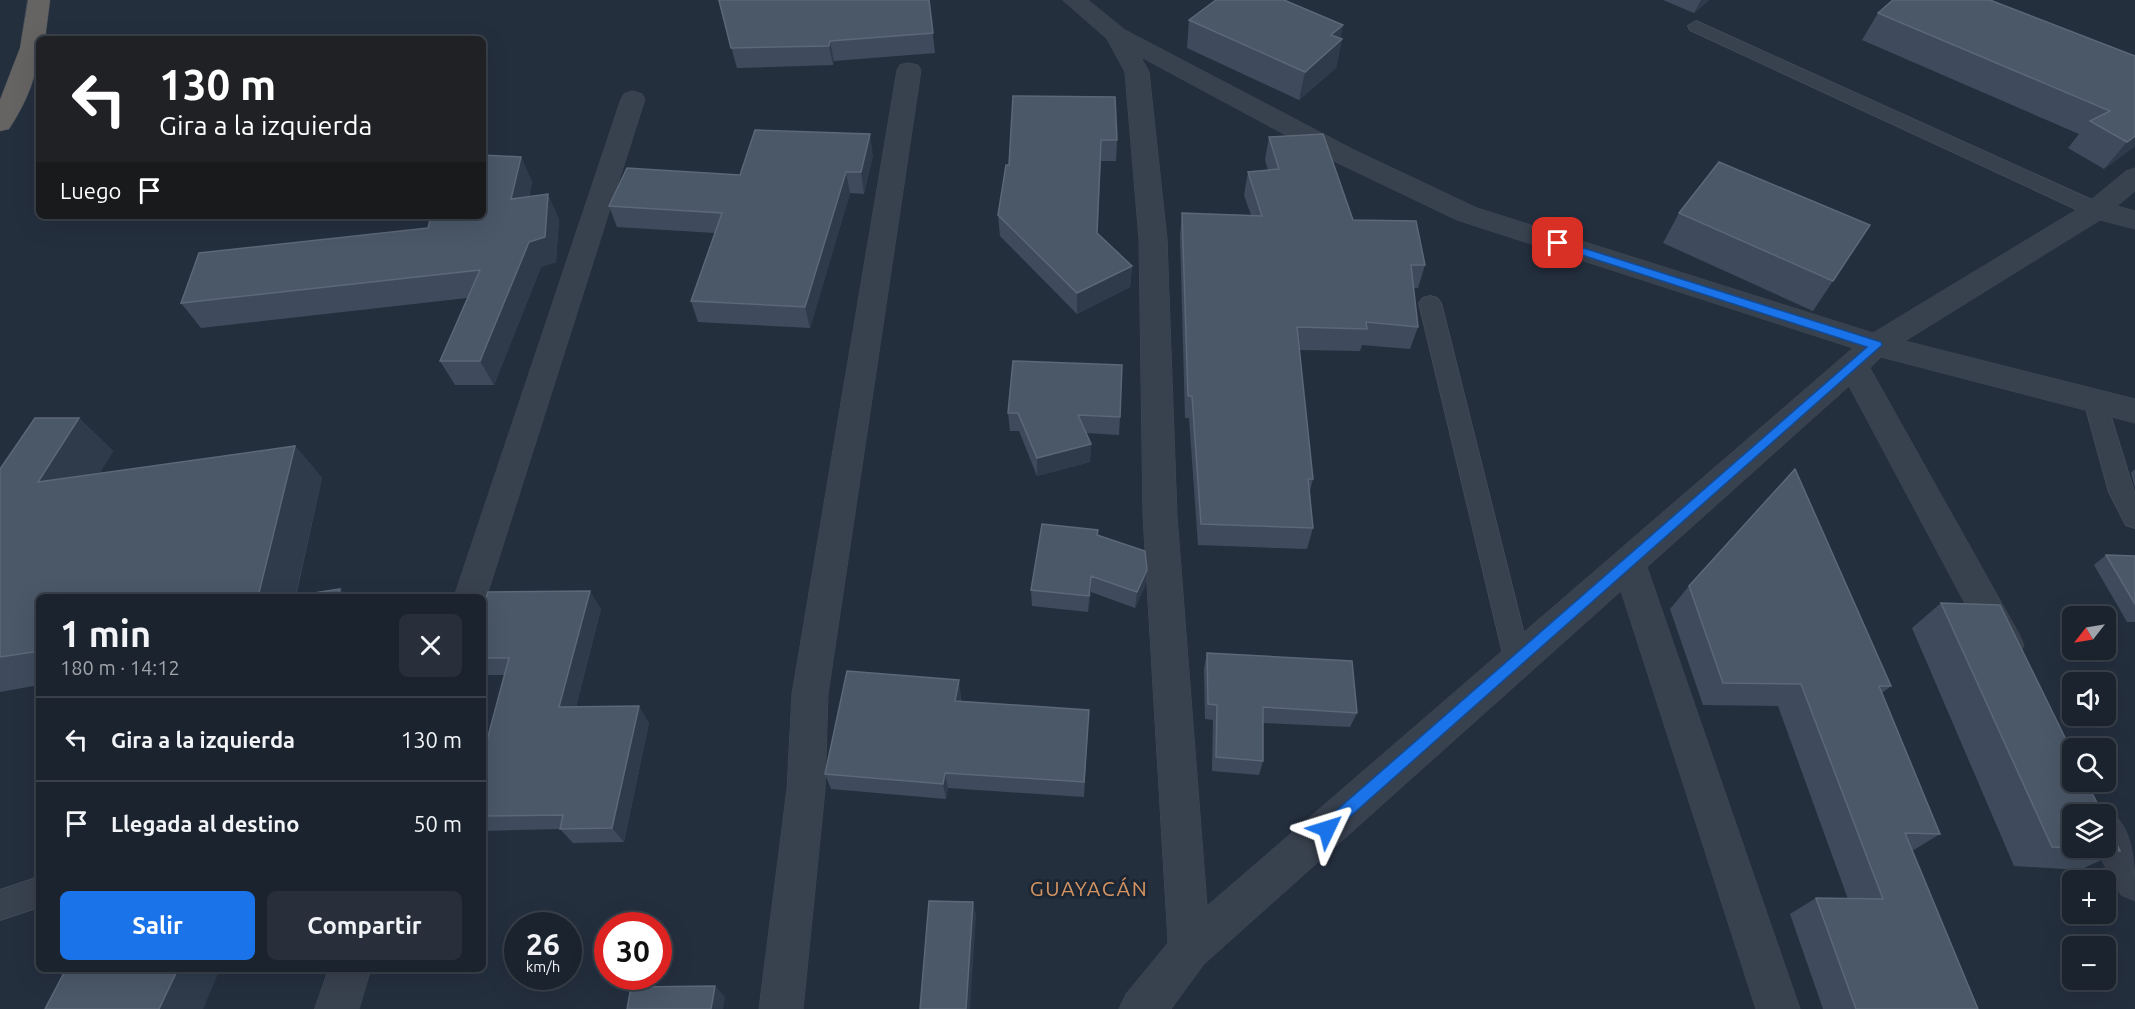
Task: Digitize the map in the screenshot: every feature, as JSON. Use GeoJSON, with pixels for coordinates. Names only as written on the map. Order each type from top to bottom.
{"type":"FeatureCollection","features":[{"type":"Feature","properties":{"kind":"highway"},"geometry":{"type":"LineString","coordinates":[[0,123],[24,72],[38,19],[39,0]]}},
{"type":"Feature","properties":{"kind":"street"},"geometry":{"type":"LineString","coordinates":[[1074,0],[1118,36],[1244,100],[1345,156],[1467,214],[1865,356],[2095,401],[2135,411]]}},
{"type":"Feature","properties":{"kind":"street"},"geometry":{"type":"LineString","coordinates":[[1118,36],[1137,72],[1153,238],[1160,516],[1189,950]]}},
{"type":"Feature","properties":{"kind":"street"},"geometry":{"type":"LineString","coordinates":[[781,1009],[806,789],[810,694],[909,70]]}},
{"type":"Feature","properties":{"kind":"street"},"geometry":{"type":"LineString","coordinates":[[472,594],[633,99]]}},
{"type":"Feature","properties":{"kind":"street"},"geometry":{"type":"LineString","coordinates":[[1141,1009],[1189,950],[1865,356],[2096,210],[2135,177]]}},
{"type":"Feature","properties":{"kind":"street"},"geometry":{"type":"LineString","coordinates":[[2096,210],[2135,220]]}},
{"type":"Feature","properties":{"kind":"street"},"geometry":{"type":"LineString","coordinates":[[1865,356],[2022,675]]}},
{"type":"Feature","properties":{"kind":"street"},"geometry":{"type":"LineString","coordinates":[[1629,563],[1778,1009]]}},
{"type":"Feature","properties":{"kind":"street"},"geometry":{"type":"LineString","coordinates":[[2116,847],[2135,881]]}},
{"type":"Feature","properties":{"kind":"street"},"geometry":{"type":"LineString","coordinates":[[337,1009],[349,972]]}},
{"type":"Feature","properties":{"kind":"lane"},"geometry":{"type":"LineString","coordinates":[[1696,26],[2096,210]]}},
{"type":"Feature","properties":{"kind":"lane"},"geometry":{"type":"LineString","coordinates":[[1430,303],[1518,662]]}},
{"type":"Feature","properties":{"kind":"lane"},"geometry":{"type":"LineString","coordinates":[[2095,401],[2121,492],[2135,518]]}},
{"type":"Feature","properties":{"kind":"lane"},"geometry":{"type":"LineString","coordinates":[[0,905],[36,893]]}},
{"type":"Feature","properties":{"kind":"building"},"geometry":{"type":"Polygon","coordinates":[[[719,0],[929,0],[933,33],[830,41],[829,46],[731,48],[719,0]]]}},
{"type":"Feature","properties":{"kind":"building"},"geometry":{"type":"Polygon","coordinates":[[[1216,0],[1284,0],[1343,25],[1331,35],[1342,39],[1305,72],[1189,20],[1216,0]]]}},
{"type":"Feature","properties":{"kind":"building"},"geometry":{"type":"Polygon","coordinates":[[[1893,0],[1990,0],[2135,56],[2135,136],[2127,142],[2090,121],[2110,111],[1878,13],[1893,0]]]}},
{"type":"Feature","properties":{"kind":"building"},"geometry":{"type":"Polygon","coordinates":[[[1013,96],[1115,97],[1117,140],[1101,140],[1097,233],[1132,266],[1077,293],[998,215],[1006,165],[1009,165],[1013,96]]]}},
{"type":"Feature","properties":{"kind":"building"},"geometry":{"type":"Polygon","coordinates":[[[755,130],[870,134],[861,172],[846,172],[805,307],[691,301],[722,213],[609,206],[627,168],[740,175],[755,130]]]}},
{"type":"Feature","properties":{"kind":"building"},"geometry":{"type":"Polygon","coordinates":[[[1323,134],[1353,220],[1416,221],[1425,265],[1411,265],[1418,327],[1366,322],[1367,329],[1297,327],[1313,479],[1308,479],[1313,528],[1201,524],[1192,396],[1188,396],[1182,213],[1262,216],[1248,172],[1279,169],[1269,137],[1323,134]]]}},
{"type":"Feature","properties":{"kind":"building"},"geometry":{"type":"Polygon","coordinates":[[[486,155],[521,157],[511,199],[548,194],[545,237],[529,242],[480,361],[440,361],[480,270],[181,303],[199,253],[428,228],[430,219],[486,219],[486,155]]]}},
{"type":"Feature","properties":{"kind":"building"},"geometry":{"type":"Polygon","coordinates":[[[1719,162],[1870,225],[1833,281],[1679,213],[1719,162]]]}},
{"type":"Feature","properties":{"kind":"building"},"geometry":{"type":"Polygon","coordinates":[[[1013,361],[1122,365],[1120,417],[1078,415],[1091,444],[1037,458],[1018,413],[1008,413],[1013,361]]]}},
{"type":"Feature","properties":{"kind":"building"},"geometry":{"type":"Polygon","coordinates":[[[35,418],[79,418],[38,482],[295,446],[259,594],[36,594],[36,651],[0,657],[0,469],[35,418]]]}},
{"type":"Feature","properties":{"kind":"building"},"geometry":{"type":"Polygon","coordinates":[[[1795,469],[1891,686],[1879,686],[1940,834],[1905,833],[1978,1009],[1856,1009],[1816,898],[1883,899],[1801,684],[1723,683],[1689,586],[1795,469]]]}},
{"type":"Feature","properties":{"kind":"building"},"geometry":{"type":"Polygon","coordinates":[[[1042,524],[1098,530],[1097,535],[1145,551],[1147,570],[1137,592],[1091,576],[1089,596],[1031,590],[1042,524]]]}},
{"type":"Feature","properties":{"kind":"building"},"geometry":{"type":"Polygon","coordinates":[[[2106,555],[2135,556],[2135,604],[2106,555]]]}},
{"type":"Feature","properties":{"kind":"building"},"geometry":{"type":"Polygon","coordinates":[[[340,589],[339,594],[308,594],[340,589]]]}},
{"type":"Feature","properties":{"kind":"building"},"geometry":{"type":"Polygon","coordinates":[[[590,591],[559,707],[639,706],[612,828],[560,829],[563,815],[486,816],[486,744],[509,658],[486,658],[486,598],[488,592],[590,591]]]}},
{"type":"Feature","properties":{"kind":"building"},"geometry":{"type":"Polygon","coordinates":[[[1941,603],[2000,605],[2065,738],[2062,738],[2062,792],[2091,792],[2098,804],[2062,804],[2062,848],[2052,847],[1941,603]]]}},
{"type":"Feature","properties":{"kind":"building"},"geometry":{"type":"Polygon","coordinates":[[[1207,653],[1352,661],[1357,713],[1263,707],[1263,761],[1216,757],[1217,705],[1208,704],[1207,653]]]}},
{"type":"Feature","properties":{"kind":"building"},"geometry":{"type":"Polygon","coordinates":[[[847,671],[959,680],[955,701],[1089,710],[1084,782],[945,773],[943,784],[825,774],[847,671]]]}},
{"type":"Feature","properties":{"kind":"building"},"geometry":{"type":"Polygon","coordinates":[[[929,901],[973,902],[966,1009],[920,1009],[929,901]]]}},
{"type":"Feature","properties":{"kind":"building"},"geometry":{"type":"Polygon","coordinates":[[[64,972],[177,972],[159,1009],[45,1009],[64,972]]]}},
{"type":"Feature","properties":{"kind":"building"},"geometry":{"type":"Polygon","coordinates":[[[715,986],[711,1009],[627,1009],[630,990],[672,990],[672,987],[715,986]]]}},
{"type":"Feature","properties":{"kind":"district","name":"GUAYACÁN"},"geometry":{"type":"Point","coordinates":[1089,888]}},
{"type":"Feature","properties":{"kind":"route"},"geometry":{"type":"LineString","coordinates":[[1327,829],[1854,367],[1876,345],[1558,243]]}}]}
